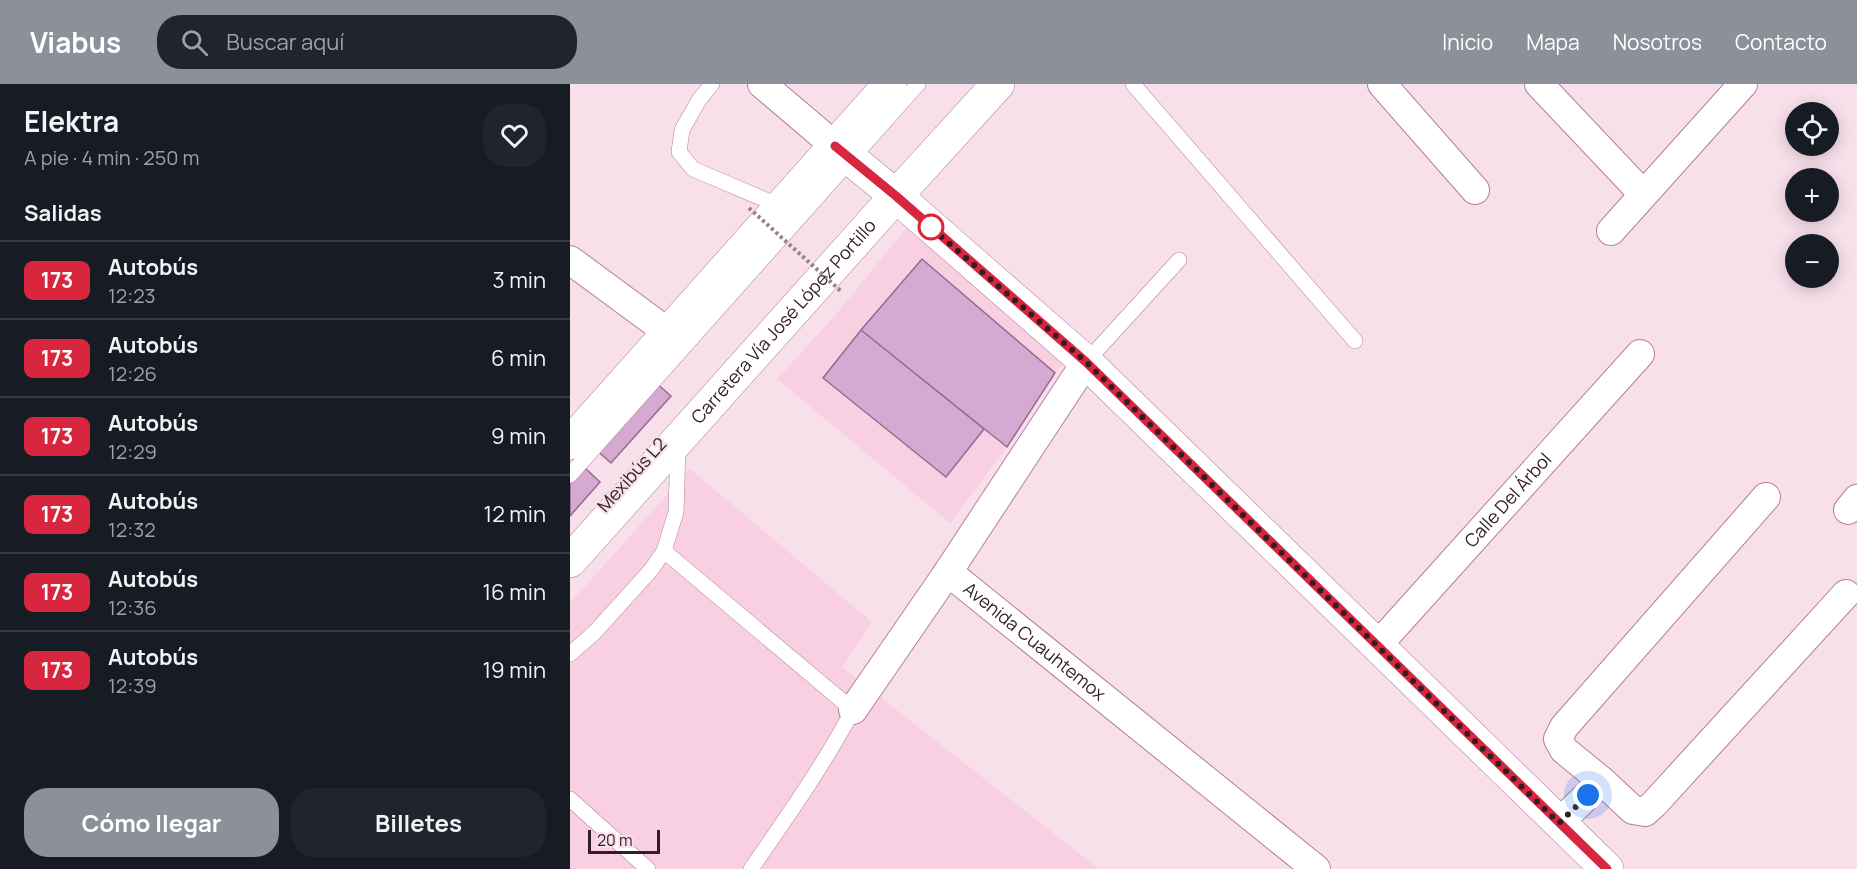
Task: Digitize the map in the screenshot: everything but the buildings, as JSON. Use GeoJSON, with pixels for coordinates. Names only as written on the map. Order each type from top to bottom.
{"type":"FeatureCollection","features":[{"type":"Feature","properties":{"kind":"main road"},"geometry":{"type":"LineString","coordinates":[[570,443],[669,333],[765,207],[843,153],[890,84]]}},
{"type":"Feature","properties":{"kind":"main road","name":"Carretera Vía José López Portillo"},"geometry":{"type":"LineString","coordinates":[[570,561],[892,193],[998,84]]}},
{"type":"Feature","properties":{"kind":"main road"},"geometry":{"type":"LineString","coordinates":[[843,153],[1086,362],[1607,869]]}},
{"type":"Feature","properties":{"kind":"street"},"geometry":{"type":"LineString","coordinates":[[762,84],[843,153]]}},
{"type":"Feature","properties":{"kind":"street"},"geometry":{"type":"LineString","coordinates":[[1382,84],[1475,190]]}},
{"type":"Feature","properties":{"kind":"street"},"geometry":{"type":"LineString","coordinates":[[1539,84],[1643,194]]}},
{"type":"Feature","properties":{"kind":"street"},"geometry":{"type":"LineString","coordinates":[[1611,231],[1743,84]]}},
{"type":"Feature","properties":{"kind":"street"},"geometry":{"type":"LineString","coordinates":[[570,260],[669,333]]}},
{"type":"Feature","properties":{"kind":"street","name":"Calle Del Árbol"},"geometry":{"type":"LineString","coordinates":[[1377,646],[1640,354]]}},
{"type":"Feature","properties":{"kind":"street","name":"Avenida Cuauhtemox"},"geometry":{"type":"LineString","coordinates":[[1086,362],[948,572],[1316,869]]}},
{"type":"Feature","properties":{"kind":"street"},"geometry":{"type":"LineString","coordinates":[[1766,497],[1564,727],[1558,739],[1564,750],[1602,781],[1632,810],[1645,812],[1846,594]]}},
{"type":"Feature","properties":{"kind":"street"},"geometry":{"type":"LineString","coordinates":[[853,710],[948,572]]}},
{"type":"Feature","properties":{"kind":"street"},"geometry":{"type":"LineString","coordinates":[[1559,823],[1602,781]]}},
{"type":"Feature","properties":{"kind":"lane"},"geometry":{"type":"LineString","coordinates":[[712,84],[699,100],[682,130],[679,152],[693,169],[765,207]]}},
{"type":"Feature","properties":{"kind":"lane"},"geometry":{"type":"LineString","coordinates":[[570,475],[843,153],[918,84]]}},
{"type":"Feature","properties":{"kind":"lane","name":"Mexibús L2"},"geometry":{"type":"LineString","coordinates":[[570,544],[892,193],[982,84]]}},
{"type":"Feature","properties":{"kind":"lane"},"geometry":{"type":"LineString","coordinates":[[1133,84],[1355,341]]}},
{"type":"Feature","properties":{"kind":"lane"},"geometry":{"type":"LineString","coordinates":[[1086,362],[1179,260]]}},
{"type":"Feature","properties":{"kind":"lane"},"geometry":{"type":"LineString","coordinates":[[570,654],[595,632],[651,570],[664,551],[676,512],[678,440]]}},
{"type":"Feature","properties":{"kind":"lane"},"geometry":{"type":"LineString","coordinates":[[664,551],[853,710],[834,746],[751,869]]}},
{"type":"Feature","properties":{"kind":"lane"},"geometry":{"type":"LineString","coordinates":[[570,799],[648,869]]}},
{"type":"Feature","properties":{"kind":"path"},"geometry":{"type":"LineString","coordinates":[[765,207],[842,292]]}},
{"type":"Feature","properties":{"kind":"shaded area"},"geometry":{"type":"Polygon","coordinates":[[[907,227],[1066,361],[1055,373],[1007,447],[950,523],[777,379],[838,312],[907,227]]]}},
{"type":"Feature","properties":{"kind":"shaded area"},"geometry":{"type":"Polygon","coordinates":[[[690,469],[872,622],[842,667],[1099,869],[570,869],[570,603],[690,469]]]}},
{"type":"Feature","properties":{"kind":"bus line","name":"173"},"geometry":{"type":"LineString","coordinates":[[835,146],[896,196],[1086,362],[1607,869]]}},
{"type":"Feature","properties":{"kind":"route"},"geometry":{"type":"LineString","coordinates":[[931,227],[928,225],[1086,362],[1559,823],[1588,795]]}}]}
